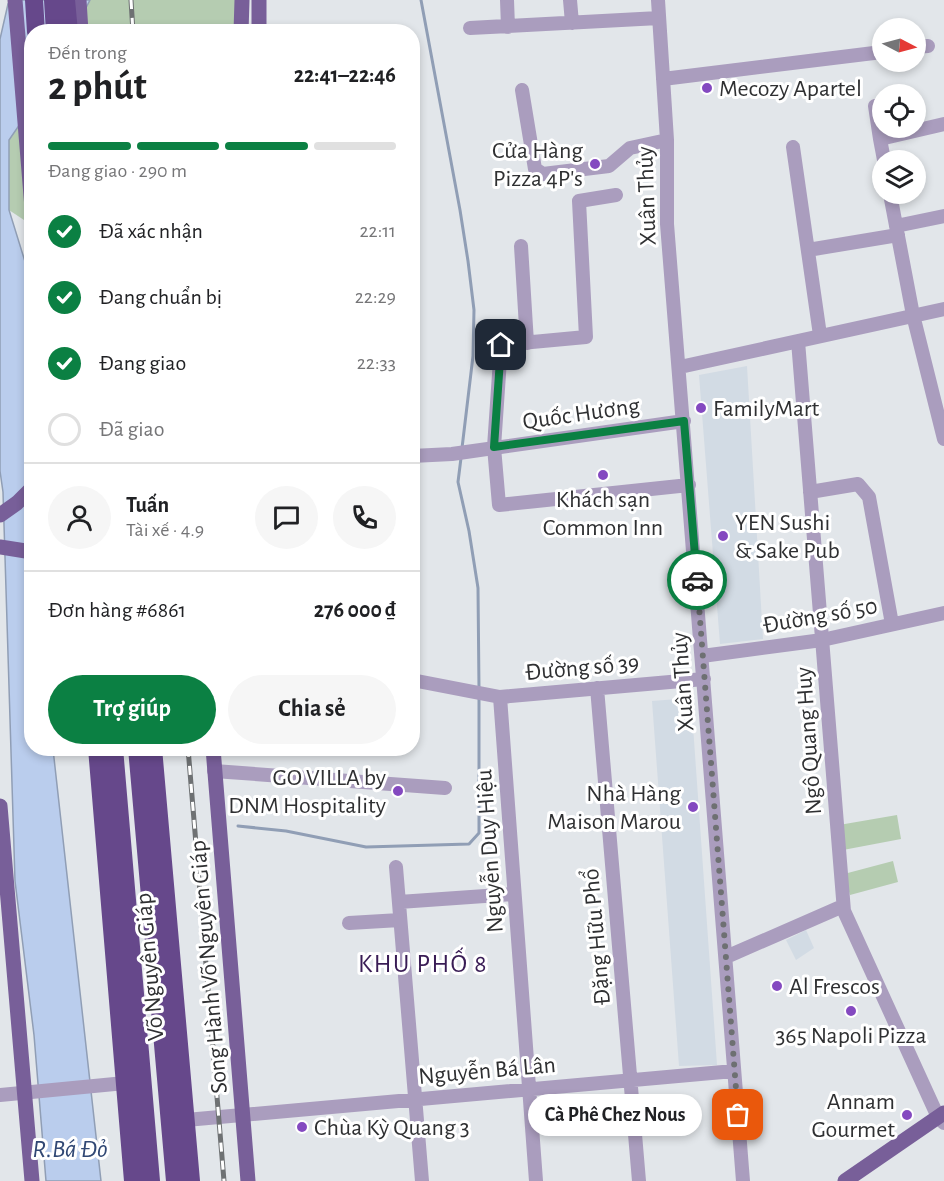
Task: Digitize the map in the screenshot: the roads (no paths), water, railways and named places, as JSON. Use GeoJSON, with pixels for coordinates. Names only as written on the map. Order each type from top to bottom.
{"type":"FeatureCollection","features":[{"type":"Feature","properties":{"kind":"highway"},"geometry":{"type":"LineString","coordinates":[[34,0],[36,24]]}},
{"type":"Feature","properties":{"kind":"highway"},"geometry":{"type":"LineString","coordinates":[[52,0],[54,24]]}},
{"type":"Feature","properties":{"kind":"highway"},"geometry":{"type":"LineString","coordinates":[[66,0],[68,24]]}},
{"type":"Feature","properties":{"kind":"highway","name":"Võ Nguyên Giáp"},"geometry":{"type":"LineString","coordinates":[[98,756],[133,1181]]}},
{"type":"Feature","properties":{"kind":"highway","name":"Võ Nguyên Giáp"},"geometry":{"type":"LineString","coordinates":[[115,756],[151,1181]]}},
{"type":"Feature","properties":{"kind":"highway","name":"Võ Nguyên Giáp"},"geometry":{"type":"LineString","coordinates":[[138,756],[175,1181]]}},
{"type":"Feature","properties":{"kind":"highway","name":"Võ Nguyên Giáp"},"geometry":{"type":"LineString","coordinates":[[154,756],[191,1181]]}},
{"type":"Feature","properties":{"kind":"main road"},"geometry":{"type":"LineString","coordinates":[[15,0],[24,110]]}},
{"type":"Feature","properties":{"kind":"main road"},"geometry":{"type":"LineString","coordinates":[[79,0],[80,24]]}},
{"type":"Feature","properties":{"kind":"main road"},"geometry":{"type":"LineString","coordinates":[[241,24],[242,0]]}},
{"type":"Feature","properties":{"kind":"main road"},"geometry":{"type":"LineString","coordinates":[[259,0],[259,24]]}},
{"type":"Feature","properties":{"kind":"main road"},"geometry":{"type":"LineString","coordinates":[[1,513],[24,495]]}},
{"type":"Feature","properties":{"kind":"main road"},"geometry":{"type":"LineString","coordinates":[[0,546],[24,550]]}},
{"type":"Feature","properties":{"kind":"main road","name":"Song Hành Võ Nguyên Giáp"},"geometry":{"type":"LineString","coordinates":[[213,756],[248,1181]]}},
{"type":"Feature","properties":{"kind":"main road"},"geometry":{"type":"LineString","coordinates":[[0,806],[30,1092],[32,1181]]}},
{"type":"Feature","properties":{"kind":"main road"},"geometry":{"type":"LineString","coordinates":[[845,1181],[942,1118]]}},
{"type":"Feature","properties":{"kind":"street"},"geometry":{"type":"LineString","coordinates":[[507,0],[508,27]]}},
{"type":"Feature","properties":{"kind":"street"},"geometry":{"type":"LineString","coordinates":[[570,0],[572,22]]}},
{"type":"Feature","properties":{"kind":"street","name":"Xuân Thủy"},"geometry":{"type":"LineString","coordinates":[[658,0],[667,140],[667,224],[743,1181]]}},
{"type":"Feature","properties":{"kind":"street"},"geometry":{"type":"LineString","coordinates":[[470,28],[659,18]]}},
{"type":"Feature","properties":{"kind":"street"},"geometry":{"type":"LineString","coordinates":[[663,79],[872,52]]}},
{"type":"Feature","properties":{"kind":"street"},"geometry":{"type":"LineString","coordinates":[[522,90],[536,168],[543,174],[609,166],[630,148],[667,140]]}},
{"type":"Feature","properties":{"kind":"street"},"geometry":{"type":"LineString","coordinates":[[882,150],[880,139],[944,124]]}},
{"type":"Feature","properties":{"kind":"street"},"geometry":{"type":"LineString","coordinates":[[793,147],[820,335]]}},
{"type":"Feature","properties":{"kind":"street"},"geometry":{"type":"LineString","coordinates":[[616,195],[579,201],[586,337],[501,345],[494,447],[499,505],[689,485]]}},
{"type":"Feature","properties":{"kind":"street"},"geometry":{"type":"LineString","coordinates":[[892,204],[913,315],[944,439]]}},
{"type":"Feature","properties":{"kind":"street"},"geometry":{"type":"LineString","coordinates":[[808,250],[897,231],[944,216]]}},
{"type":"Feature","properties":{"kind":"street"},"geometry":{"type":"LineString","coordinates":[[521,246],[527,343]]}},
{"type":"Feature","properties":{"kind":"street"},"geometry":{"type":"LineString","coordinates":[[680,367],[944,309]]}},
{"type":"Feature","properties":{"kind":"street","name":"Ngô Quang Huy"},"geometry":{"type":"LineString","coordinates":[[798,341],[844,912],[942,1118]]}},
{"type":"Feature","properties":{"kind":"street","name":"Quốc Hương"},"geometry":{"type":"LineString","coordinates":[[420,456],[452,454],[684,421]]}},
{"type":"Feature","properties":{"kind":"street"},"geometry":{"type":"LineString","coordinates":[[810,492],[858,484],[869,497],[892,624]]}},
{"type":"Feature","properties":{"kind":"street","name":"Đường số 50"},"geometry":{"type":"LineString","coordinates":[[702,656],[822,640],[944,613]]}},
{"type":"Feature","properties":{"kind":"street","name":"Đường số 39"},"geometry":{"type":"LineString","coordinates":[[420,681],[495,695],[704,679]]}},
{"type":"Feature","properties":{"kind":"street","name":"Đặng Hữu Phổ"},"geometry":{"type":"LineString","coordinates":[[597,688],[639,1181]]}},
{"type":"Feature","properties":{"kind":"street","name":"Nguyễn Duy Hiệu"},"geometry":{"type":"LineString","coordinates":[[495,695],[514,894],[536,1181]]}},
{"type":"Feature","properties":{"kind":"street"},"geometry":{"type":"LineString","coordinates":[[214,771],[445,788]]}},
{"type":"Feature","properties":{"kind":"street"},"geometry":{"type":"LineString","coordinates":[[396,867],[422,1181]]}},
{"type":"Feature","properties":{"kind":"street"},"geometry":{"type":"LineString","coordinates":[[399,902],[514,894]]}},
{"type":"Feature","properties":{"kind":"street"},"geometry":{"type":"LineString","coordinates":[[726,957],[843,906]]}},
{"type":"Feature","properties":{"kind":"street"},"geometry":{"type":"LineString","coordinates":[[349,923],[400,920]]}},
{"type":"Feature","properties":{"kind":"street","name":"Nguyễn Bá Lân"},"geometry":{"type":"LineString","coordinates":[[186,1120],[735,1071]]}},
{"type":"Feature","properties":{"kind":"street"},"geometry":{"type":"LineString","coordinates":[[0,1095],[125,1083]]}},
{"type":"Feature","properties":{"kind":"water","name":"R.Bá Đỏ"},"geometry":{"type":"Polygon","coordinates":[[[12,0],[90,0],[78,24],[24,24],[24,118],[9,140],[9,210],[24,258],[24,756],[54,756],[101,1181],[46,1181],[34,1035],[15,881],[3,492],[0,471],[0,39],[8,4],[12,0]]]}},
{"type":"Feature","properties":{"kind":"waterway"},"geometry":{"type":"LineString","coordinates":[[421,0],[460,210],[474,310],[473,356],[462,448]]}},
{"type":"Feature","properties":{"kind":"waterway"},"geometry":{"type":"LineString","coordinates":[[461,458],[458,482],[478,588],[479,689]]}},
{"type":"Feature","properties":{"kind":"waterway"},"geometry":{"type":"LineString","coordinates":[[238,826],[286,831],[366,847],[469,844],[479,833],[479,698]]}},
{"type":"Feature","properties":{"kind":"railway"},"geometry":{"type":"LineString","coordinates":[[131,0],[132,24]]}},
{"type":"Feature","properties":{"kind":"railway"},"geometry":{"type":"LineString","coordinates":[[189,756],[224,1181]]}},
{"type":"Feature","properties":{"kind":"place","name":"Mecozy Apartel"},"geometry":{"type":"Point","coordinates":[707,88]}},
{"type":"Feature","properties":{"kind":"place","name":"Cửa Hàng Pizza 4P's"},"geometry":{"type":"Point","coordinates":[595,164]}},
{"type":"Feature","properties":{"kind":"place","name":"FamilyMart"},"geometry":{"type":"Point","coordinates":[701,408]}},
{"type":"Feature","properties":{"kind":"place","name":"Khách sạn Common Inn"},"geometry":{"type":"Point","coordinates":[603,475]}},
{"type":"Feature","properties":{"kind":"place","name":"YEN Sushi & Sake Pub"},"geometry":{"type":"Point","coordinates":[723,536]}},
{"type":"Feature","properties":{"kind":"place","name":"GO VILLA by DNM Hospitality"},"geometry":{"type":"Point","coordinates":[398,791]}},
{"type":"Feature","properties":{"kind":"place","name":"Nhà Hàng Maison Marou"},"geometry":{"type":"Point","coordinates":[693,807]}},
{"type":"Feature","properties":{"kind":"place","name":"Al Frescos"},"geometry":{"type":"Point","coordinates":[777,986]}},
{"type":"Feature","properties":{"kind":"place","name":"365 Napoli Pizza"},"geometry":{"type":"Point","coordinates":[851,1011]}},
{"type":"Feature","properties":{"kind":"place","name":"Cà Phê Chez Nous"},"geometry":{"type":"Point","coordinates":[738,1115]}},
{"type":"Feature","properties":{"kind":"place","name":"Annam Gourmet"},"geometry":{"type":"Point","coordinates":[907,1115]}},
{"type":"Feature","properties":{"kind":"place","name":"Chùa Kỳ Quang 3"},"geometry":{"type":"Point","coordinates":[302,1127]}},
{"type":"Feature","properties":{"kind":"district","name":"KHU PHỐ 8"},"geometry":{"type":"Point","coordinates":[423,963]}}]}
